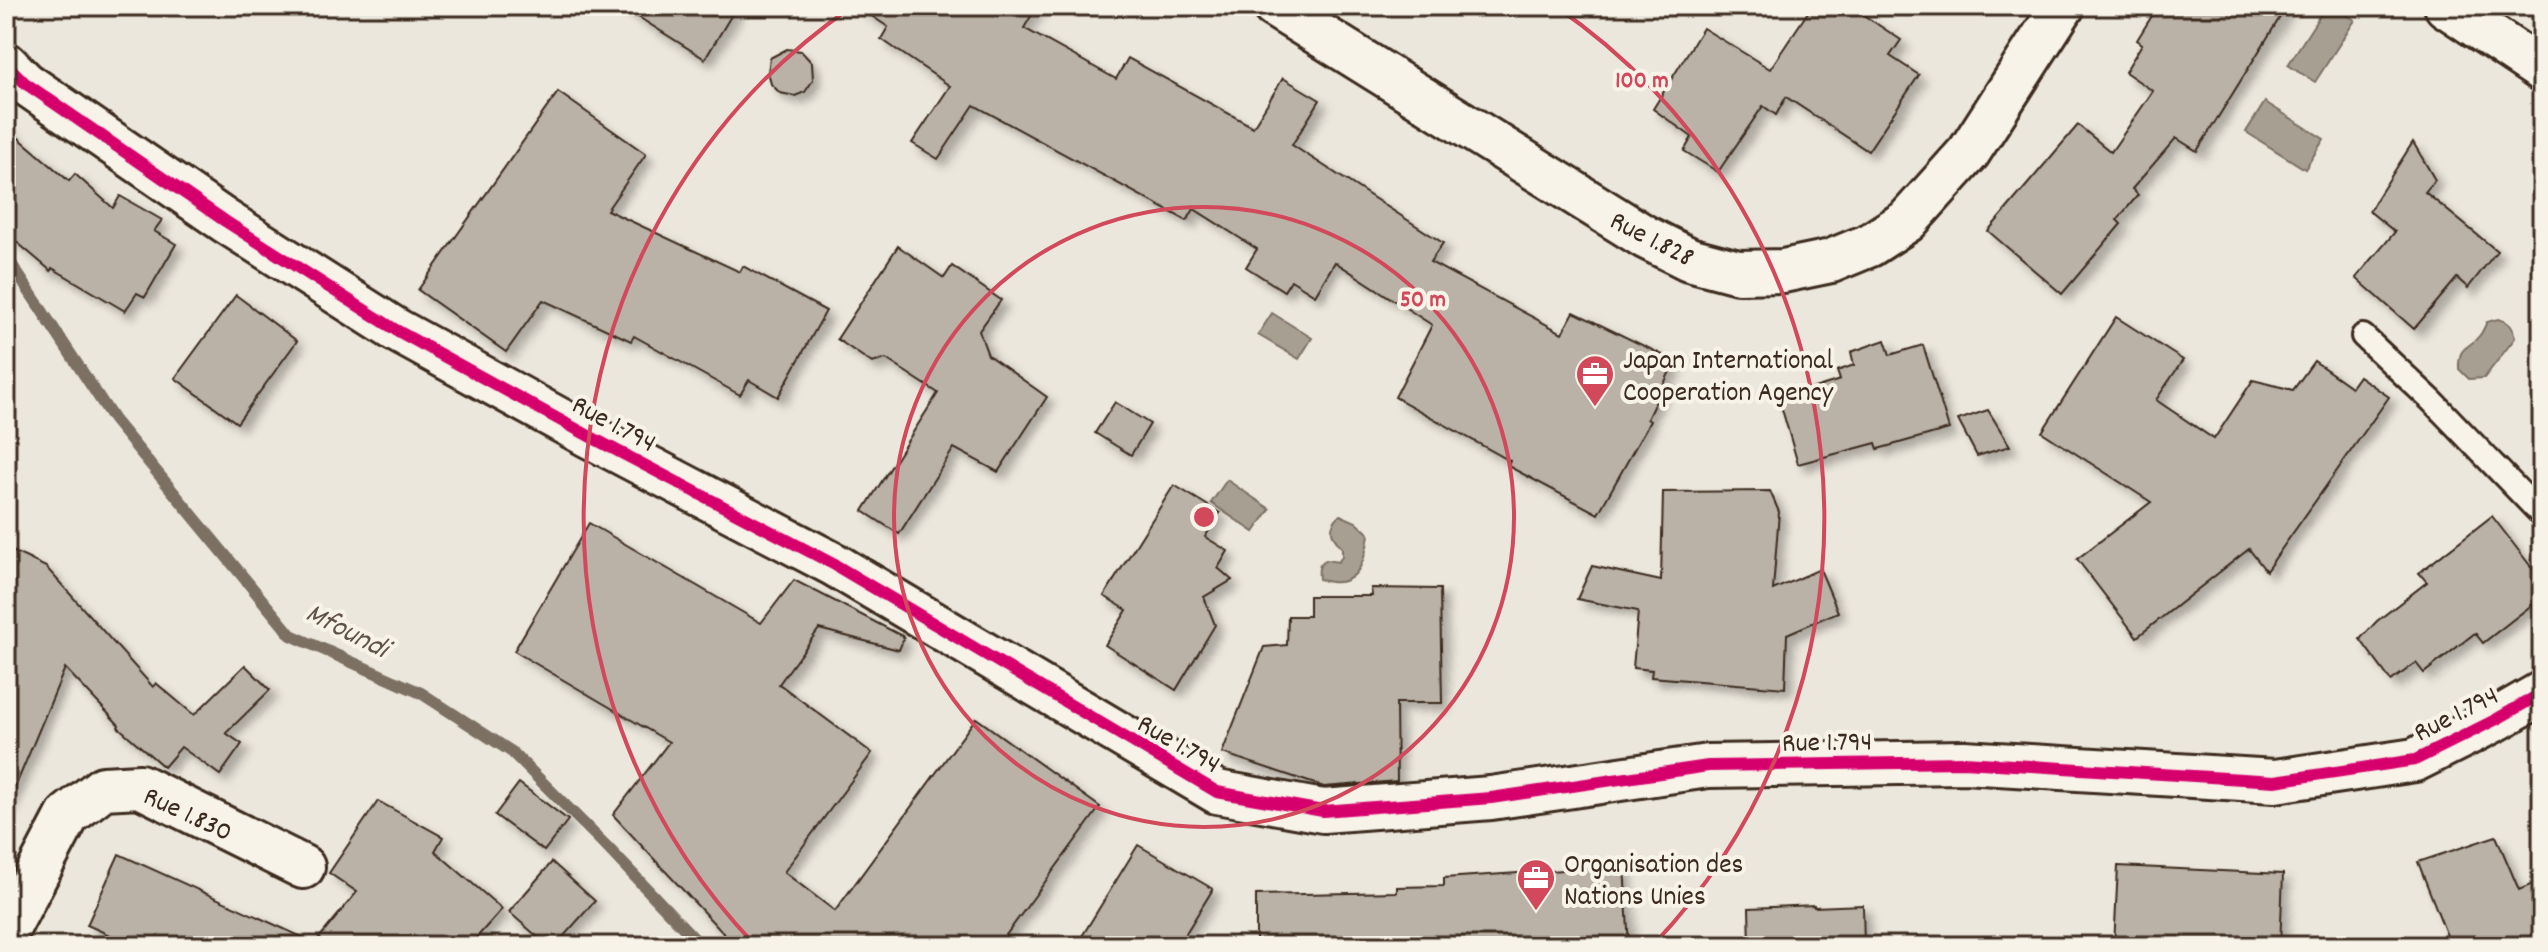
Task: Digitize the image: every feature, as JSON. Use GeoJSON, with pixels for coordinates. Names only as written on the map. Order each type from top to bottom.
{"type":"FeatureCollection","features":[{"type":"Feature","properties":{"kind":"street","name":"Rue 1.828"},"geometry":{"type":"LineString","coordinates":[[1274,6],[1645,237],[1689,259],[1738,272],[1783,271],[1831,261],[1870,245],[1907,221],[1969,152],[2063,6]]}},
{"type":"Feature","properties":{"kind":"street"},"geometry":{"type":"LineString","coordinates":[[2446,6],[2542,70]]}},
{"type":"Feature","properties":{"kind":"street","name":"Rue 1.794"},"geometry":{"type":"LineString","coordinates":[[6,64],[25,83],[225,221],[396,330],[835,565],[1217,792],[1323,811],[1491,798],[1708,766],[1964,762],[2275,781],[2415,760],[2542,693]]}},
{"type":"Feature","properties":{"kind":"street","name":"Rue 1.830"},"geometry":{"type":"LineString","coordinates":[[6,933],[68,815],[103,788],[140,786],[303,867]]}},
{"type":"Feature","properties":{"kind":"lane"},"geometry":{"type":"LineString","coordinates":[[2363,336],[2453,422],[2542,515]]}},
{"type":"Feature","properties":{"kind":"shaded area"},"geometry":{"type":"Polygon","coordinates":[[[2326,6],[2355,20],[2315,82],[2288,65],[2326,6]]]}},
{"type":"Feature","properties":{"kind":"shaded area"},"geometry":{"type":"Polygon","coordinates":[[[2265,102],[2324,139],[2305,169],[2246,132],[2265,102]]]}},
{"type":"Feature","properties":{"kind":"shaded area"},"geometry":{"type":"Polygon","coordinates":[[[1272,313],[1312,338],[1299,359],[1258,335],[1272,313]]]}},
{"type":"Feature","properties":{"kind":"shaded area"},"geometry":{"type":"Polygon","coordinates":[[[2498,319],[2510,326],[2515,338],[2484,378],[2469,379],[2459,369],[2460,355],[2476,340],[2487,322],[2498,319]]]}},
{"type":"Feature","properties":{"kind":"shaded area"},"geometry":{"type":"Polygon","coordinates":[[[1227,480],[1270,509],[1254,532],[1211,503],[1227,480]]]}},
{"type":"Feature","properties":{"kind":"shaded area"},"geometry":{"type":"Polygon","coordinates":[[[1340,515],[1356,522],[1369,534],[1365,556],[1356,573],[1350,579],[1331,582],[1319,579],[1319,570],[1326,560],[1338,562],[1342,557],[1342,548],[1332,532],[1333,524],[1340,515]]]}},
{"type":"Feature","properties":{"kind":"building"},"geometry":{"type":"Polygon","coordinates":[[[621,6],[737,6],[705,59],[621,6]]]}},
{"type":"Feature","properties":{"kind":"building"},"geometry":{"type":"Polygon","coordinates":[[[857,6],[1037,6],[1024,28],[1116,79],[1128,58],[1253,127],[1283,78],[1320,100],[1292,145],[1443,243],[1430,262],[1562,333],[1574,312],[1675,361],[1647,419],[1650,421],[1598,514],[1508,466],[1510,461],[1395,397],[1432,325],[1335,262],[1315,295],[1291,280],[1284,291],[1246,267],[1257,249],[1194,209],[1187,221],[974,105],[938,159],[912,143],[950,86],[881,39],[888,27],[857,6]]]}},
{"type":"Feature","properties":{"kind":"building"},"geometry":{"type":"Polygon","coordinates":[[[1812,6],[1850,6],[1901,40],[1890,56],[1919,75],[1868,151],[1786,97],[1776,115],[1763,106],[1718,172],[1684,151],[1692,137],[1653,109],[1703,28],[1770,69],[1812,6]]]}},
{"type":"Feature","properties":{"kind":"building"},"geometry":{"type":"Polygon","coordinates":[[[2158,6],[2287,6],[2197,151],[2176,138],[2132,189],[2138,195],[2117,220],[2121,224],[2062,294],[1988,231],[2078,125],[2111,152],[2153,91],[2125,72],[2142,44],[2137,40],[2158,6]]]}},
{"type":"Feature","properties":{"kind":"building"},"geometry":{"type":"Polygon","coordinates":[[[787,49],[801,51],[812,63],[813,80],[805,92],[795,96],[780,93],[771,84],[768,72],[770,58],[787,49]]]}},
{"type":"Feature","properties":{"kind":"building"},"geometry":{"type":"Polygon","coordinates":[[[558,92],[646,154],[607,210],[740,272],[743,266],[826,311],[778,397],[749,380],[740,395],[634,336],[631,341],[543,300],[506,352],[418,290],[558,92]]]}},
{"type":"Feature","properties":{"kind":"building"},"geometry":{"type":"Polygon","coordinates":[[[6,127],[69,181],[75,174],[113,208],[120,196],[162,220],[154,231],[176,244],[145,297],[137,293],[125,311],[52,268],[51,271],[6,233],[6,127]]]}},
{"type":"Feature","properties":{"kind":"building"},"geometry":{"type":"Polygon","coordinates":[[[2413,142],[2435,180],[2425,192],[2497,251],[2468,288],[2457,278],[2414,329],[2356,278],[2395,232],[2369,211],[2413,142]]]}},
{"type":"Feature","properties":{"kind":"building"},"geometry":{"type":"Polygon","coordinates":[[[898,246],[944,278],[952,266],[1001,300],[979,331],[988,355],[1047,397],[998,472],[954,448],[899,534],[863,511],[938,393],[886,359],[872,363],[837,339],[898,246]]]}},
{"type":"Feature","properties":{"kind":"building"},"geometry":{"type":"Polygon","coordinates":[[[236,295],[297,341],[237,423],[175,378],[236,295]]]}},
{"type":"Feature","properties":{"kind":"building"},"geometry":{"type":"Polygon","coordinates":[[[2116,317],[2183,360],[2156,400],[2214,439],[2253,380],[2293,390],[2314,361],[2351,387],[2359,376],[2389,397],[2266,571],[2249,549],[2137,637],[2077,559],[2151,502],[2042,432],[2116,317]]]}},
{"type":"Feature","properties":{"kind":"building"},"geometry":{"type":"Polygon","coordinates":[[[1885,340],[1890,355],[1923,345],[1949,429],[1878,449],[1876,443],[1798,464],[1779,399],[1840,380],[1837,371],[1854,365],[1851,352],[1885,340]]]}},
{"type":"Feature","properties":{"kind":"building"},"geometry":{"type":"Polygon","coordinates":[[[1115,402],[1150,424],[1131,455],[1095,433],[1115,402]]]}},
{"type":"Feature","properties":{"kind":"building"},"geometry":{"type":"Polygon","coordinates":[[[1988,410],[2010,446],[1977,456],[1958,420],[1988,410]]]}},
{"type":"Feature","properties":{"kind":"building"},"geometry":{"type":"Polygon","coordinates":[[[1174,485],[1220,513],[1205,537],[1228,551],[1218,568],[1232,580],[1204,597],[1215,625],[1176,690],[1105,645],[1127,610],[1104,596],[1174,485]]]}},
{"type":"Feature","properties":{"kind":"building"},"geometry":{"type":"Polygon","coordinates":[[[1770,491],[1779,512],[1773,590],[1820,569],[1838,612],[1787,634],[1785,688],[1651,677],[1652,670],[1633,668],[1638,611],[1577,599],[1592,566],[1661,581],[1663,492],[1770,491]]]}},
{"type":"Feature","properties":{"kind":"building"},"geometry":{"type":"Polygon","coordinates":[[[2492,516],[2542,581],[2542,597],[2483,643],[2475,633],[2424,673],[2416,663],[2391,681],[2360,639],[2377,621],[2427,582],[2419,573],[2492,516]]]}},
{"type":"Feature","properties":{"kind":"building"},"geometry":{"type":"Polygon","coordinates":[[[589,523],[761,623],[794,580],[904,637],[899,650],[819,629],[779,684],[872,753],[784,872],[835,911],[976,718],[1100,807],[998,946],[735,946],[613,815],[669,742],[514,651],[589,523]]]}},
{"type":"Feature","properties":{"kind":"building"},"geometry":{"type":"Polygon","coordinates":[[[6,548],[46,567],[153,687],[156,683],[194,715],[245,665],[270,690],[226,733],[242,744],[220,775],[181,747],[164,767],[118,727],[65,668],[6,809],[6,548]]]}},
{"type":"Feature","properties":{"kind":"building"},"geometry":{"type":"Polygon","coordinates":[[[1371,588],[1440,589],[1442,703],[1396,703],[1397,781],[1324,787],[1222,753],[1264,647],[1287,645],[1288,616],[1309,616],[1309,596],[1372,596],[1371,588]]]}},
{"type":"Feature","properties":{"kind":"building"},"geometry":{"type":"Polygon","coordinates":[[[519,783],[568,820],[544,851],[495,815],[519,783]]]}},
{"type":"Feature","properties":{"kind":"building"},"geometry":{"type":"Polygon","coordinates":[[[378,801],[443,837],[435,851],[502,909],[469,946],[134,946],[87,925],[119,854],[315,943],[357,892],[329,873],[378,801]]]}},
{"type":"Feature","properties":{"kind":"building"},"geometry":{"type":"Polygon","coordinates":[[[2496,836],[2519,890],[2542,880],[2542,946],[2451,946],[2418,862],[2496,836]]]}},
{"type":"Feature","properties":{"kind":"building"},"geometry":{"type":"Polygon","coordinates":[[[1138,845],[1213,889],[1178,946],[1076,946],[1138,845]]]}},
{"type":"Feature","properties":{"kind":"building"},"geometry":{"type":"Polygon","coordinates":[[[552,862],[595,901],[555,946],[548,946],[509,912],[552,862]]]}},
{"type":"Feature","properties":{"kind":"building"},"geometry":{"type":"Polygon","coordinates":[[[1624,866],[1629,946],[1256,946],[1256,895],[1397,892],[1397,887],[1444,886],[1444,878],[1624,866]]]}},
{"type":"Feature","properties":{"kind":"building"},"geometry":{"type":"Polygon","coordinates":[[[2118,866],[2283,874],[2280,946],[2114,946],[2118,866]]]}},
{"type":"Feature","properties":{"kind":"building"},"geometry":{"type":"Polygon","coordinates":[[[1863,905],[1864,946],[1750,946],[1749,908],[1863,905]]]}},
{"type":"Feature","properties":{"kind":"waterway","name":"Mfoundi"},"geometry":{"type":"LineString","coordinates":[[6,256],[114,420],[291,635],[421,693],[512,752],[701,946]]}},
{"type":"Feature","properties":{"kind":"cycle path"},"geometry":{"type":"LineString","coordinates":[[6,64],[25,83],[225,221],[396,330],[835,565],[1217,792],[1323,811],[1491,798],[1708,766],[1964,762],[2275,781],[2415,760],[2542,693]]}},
{"type":"Feature","properties":{"kind":"place","name":"Japan International Cooperation Agency"},"geometry":{"type":"Point","coordinates":[1595,408]}},
{"type":"Feature","properties":{"kind":"place","name":"Organisation des Nations Unies"},"geometry":{"type":"Point","coordinates":[1536,912]}}]}
